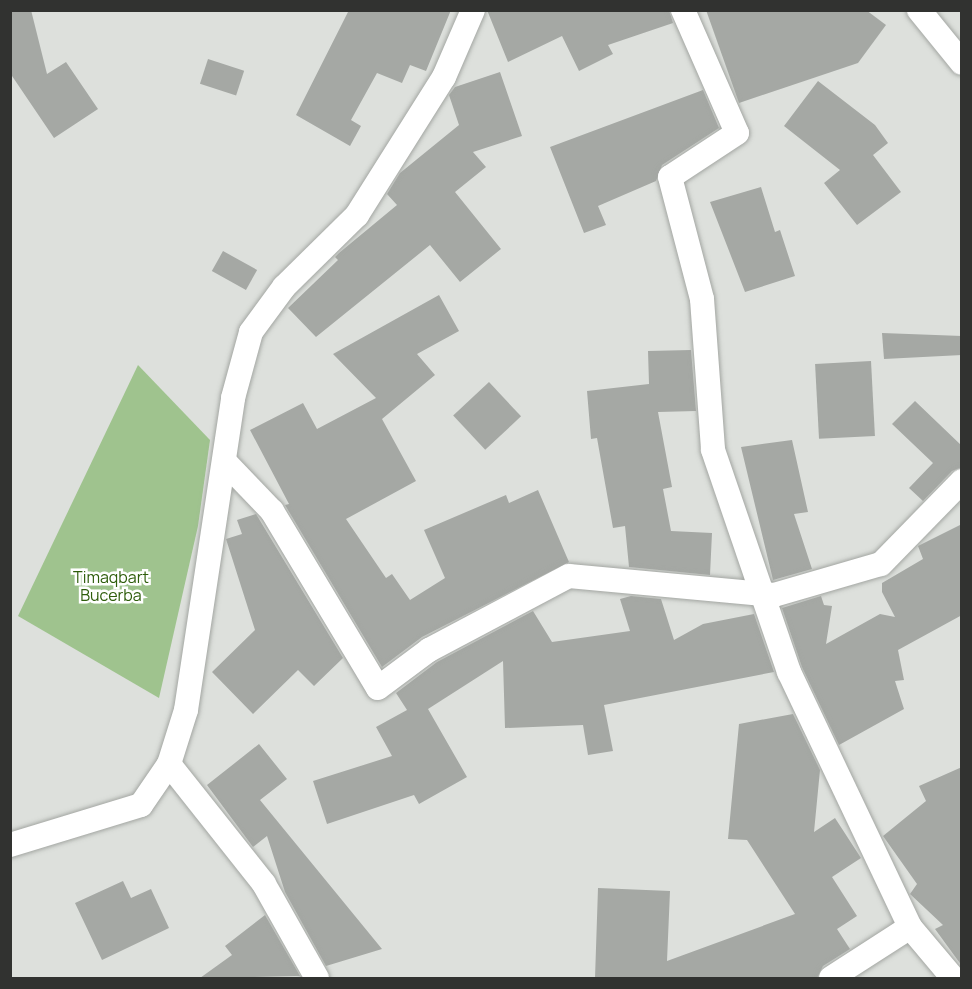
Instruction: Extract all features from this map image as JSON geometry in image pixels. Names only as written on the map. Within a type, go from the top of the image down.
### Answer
[{"type":"street","points":[[10,845],[141,805],[169,764],[186,710],[233,398],[251,332],[284,287],[357,215],[444,77],[473,10]]},
{"type":"street","points":[[683,10],[737,133],[670,177],[702,299],[712,450],[789,672],[910,927],[953,978]]},
{"type":"street","points":[[920,10],[962,63]]},
{"type":"street","points":[[225,462],[272,511],[378,688],[429,650],[569,576],[774,595],[881,564],[962,481]]},
{"type":"street","points":[[169,764],[264,884],[317,978]]},
{"type":"street","points":[[831,978],[910,927]]},
{"type":"green space","name":"Timaqbart Bucerba","points":[[138,365],[210,440],[198,526],[159,698],[18,616]]},
{"type":"building","points":[[10,10],[31,10],[47,74],[66,62],[98,109],[54,138],[10,73]]},
{"type":"building","points":[[349,10],[451,10],[426,71],[410,65],[402,83],[377,73],[351,120],[361,126],[350,146],[296,115]]},
{"type":"building","points":[[487,10],[669,10],[673,23],[608,45],[613,54],[579,71],[562,36],[508,62]]},
{"type":"building","points":[[706,10],[866,10],[886,25],[858,63],[739,103]]},
{"type":"building","points":[[208,59],[244,71],[236,95],[200,84]]},
{"type":"building","points":[[500,72],[522,136],[473,152],[486,167],[455,192],[501,249],[460,282],[430,245],[316,337],[288,308],[338,260],[335,257],[339,253],[397,205],[387,194],[400,173],[459,125],[449,95],[455,87]]},
{"type":"building","points":[[818,81],[875,125],[888,143],[873,155],[901,192],[857,225],[824,183],[840,170],[784,126]]},
{"type":"building","points":[[703,90],[719,128],[662,165],[656,181],[598,206],[606,225],[584,233],[550,147]]},
{"type":"building","points":[[761,187],[775,232],[780,230],[795,276],[745,292],[710,202]]},
{"type":"building","points":[[223,251],[257,270],[246,290],[212,271]]},
{"type":"building","points":[[439,295],[459,331],[417,354],[435,375],[382,419],[416,481],[346,519],[386,578],[392,574],[410,600],[445,578],[424,530],[506,495],[509,503],[538,490],[569,562],[422,637],[382,667],[285,505],[289,504],[250,430],[303,403],[317,429],[376,398],[333,354]]},
{"type":"building","points":[[882,333],[962,336],[962,355],[884,359]]},
{"type":"building","points":[[691,350],[696,411],[658,412],[672,487],[663,489],[671,531],[712,533],[710,575],[629,567],[625,526],[613,528],[597,438],[591,439],[587,391],[649,384],[648,351]]},
{"type":"building","points":[[871,361],[875,436],[819,439],[815,364]]},
{"type":"building","points":[[489,382],[521,416],[485,450],[453,415]]},
{"type":"building","points":[[915,401],[962,446],[962,467],[952,471],[923,501],[909,488],[933,463],[892,424]]},
{"type":"building","points":[[792,440],[808,512],[794,514],[812,569],[773,580],[741,447]]},
{"type":"building","points":[[256,514],[343,658],[314,686],[298,670],[253,714],[212,672],[255,630],[226,539],[242,534],[237,520]]},
{"type":"building","points":[[962,524],[962,615],[898,650],[904,680],[895,681],[904,709],[839,745],[802,667],[782,608],[821,596],[824,605],[832,606],[826,644],[880,614],[895,617],[882,592],[882,583],[923,559],[918,546]]},
{"type":"building","points":[[631,596],[661,599],[674,640],[703,624],[754,614],[774,672],[604,705],[613,751],[588,755],[583,725],[505,728],[503,661],[428,709],[467,777],[419,804],[414,795],[327,824],[313,781],[392,756],[376,727],[407,710],[396,693],[437,662],[533,611],[552,642],[630,631],[620,599]]},
{"type":"building","points":[[793,714],[820,770],[814,832],[835,818],[861,858],[832,877],[857,916],[837,929],[850,949],[823,966],[817,978],[595,978],[598,888],[670,891],[667,961],[795,914],[747,840],[728,839],[739,724]]},
{"type":"building","points":[[259,744],[287,779],[260,800],[382,949],[326,966],[285,892],[267,836],[253,847],[207,785]]},
{"type":"building","points":[[962,767],[962,966],[935,929],[943,925],[910,894],[917,884],[883,836],[926,801],[919,786]]},
{"type":"building","points":[[123,881],[131,898],[151,889],[169,928],[102,960],[75,903]]},
{"type":"building","points":[[265,915],[300,976],[200,978],[232,955],[225,946]]}]
